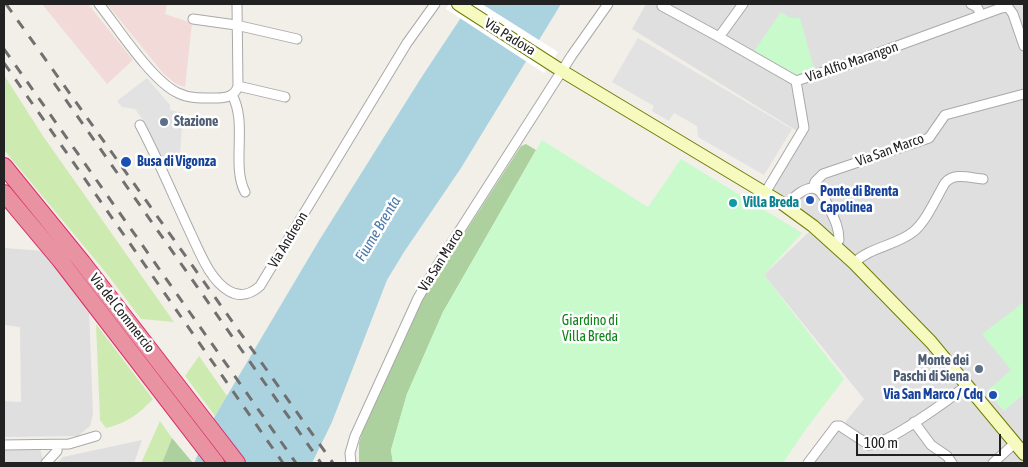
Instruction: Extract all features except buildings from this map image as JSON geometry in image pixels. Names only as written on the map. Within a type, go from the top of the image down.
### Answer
[{"type":"highway","name":"Via del Commercio","points":[[4,166],[82,262],[237,463]]},
{"type":"highway","name":"Via del Commercio","points":[[4,193],[60,260],[216,463]]},
{"type":"main road","name":"Via Padova","points":[[458,4],[562,71]]},
{"type":"main road","points":[[562,71],[717,166],[765,193],[813,226],[854,263],[931,342],[1024,454]]},
{"type":"street","points":[[99,4],[163,84],[179,94],[194,97],[226,98],[236,92],[238,86],[237,4]]},
{"type":"street","name":"Via Andreon","points":[[140,125],[171,193],[212,273],[222,286],[230,292],[240,295],[253,292],[260,286],[407,43],[435,4]]},
{"type":"street","name":"Via San Marco","points":[[351,463],[350,453],[355,436],[418,298],[562,71],[608,4]]},
{"type":"street","points":[[719,37],[743,4]]},
{"type":"street","points":[[971,4],[977,7],[981,15]]},
{"type":"street","points":[[662,6],[796,81]]},
{"type":"street","name":"Via Alfio Marangon","points":[[765,193],[804,128],[796,81],[1002,8],[1008,8],[1020,24],[1024,46]]},
{"type":"street","points":[[193,19],[236,25],[297,39]]},
{"type":"street","points":[[238,86],[285,97]]},
{"type":"street","name":"Via San Marco","points":[[786,207],[792,198],[813,188],[815,182],[822,174],[929,138],[945,115],[1024,94]]},
{"type":"street","points":[[232,95],[237,104],[239,116],[241,178],[245,192]]},
{"type":"street","points":[[854,263],[871,251],[906,236],[917,228],[950,178],[955,176],[982,179]]},
{"type":"street","points":[[813,188],[819,190],[836,224],[840,240],[835,245]]},
{"type":"street","points":[[808,463],[836,426],[840,426],[869,445],[873,445],[947,401],[967,385]]},
{"type":"street","points":[[914,422],[931,445],[948,456],[952,463]]},
{"type":"street","points":[[4,445],[76,443],[96,436]]},
{"type":"street","points":[[993,463],[1015,443]]},
{"type":"street","points":[[46,463],[57,451],[56,444]]},
{"type":"shaded area","points":[[42,4],[88,4],[133,60],[107,84]]},
{"type":"shaded area","points":[[107,4],[167,4],[165,14],[192,23],[185,87],[176,84],[163,73]]},
{"type":"shaded area","points":[[646,4],[1024,4],[1024,463],[812,463],[864,399],[764,275],[813,228],[767,197],[805,136],[632,29]]},
{"type":"shaded area","points":[[638,38],[792,129],[764,175],[698,137],[697,126],[674,113],[669,121],[652,111],[654,106],[612,82]]},
{"type":"shaded area","name":"Stazione","points":[[147,78],[170,105],[170,110],[183,113],[179,167],[163,168],[143,120],[135,109],[122,107],[117,101]]},
{"type":"shaded area","points":[[4,248],[44,251],[89,308],[93,414],[90,426],[78,436],[4,437],[4,401],[21,402],[20,327],[4,325]]},
{"type":"shaded area","points":[[142,440],[134,463],[57,463],[63,457]]},
{"type":"shaded area","points":[[40,448],[43,460],[40,463],[4,463],[4,450]]},
{"type":"green space","points":[[781,12],[791,18],[800,18],[814,68],[796,75],[754,51]]},
{"type":"green space","points":[[4,75],[43,136],[174,322],[141,319],[107,274],[4,150]]},
{"type":"green space","name":"Giardino di Villa Breda","points":[[542,140],[648,207],[681,159],[802,233],[764,275],[844,379],[783,463],[393,463],[391,450],[407,394],[443,312]]},
{"type":"green space","points":[[526,144],[536,150],[443,312],[407,394],[391,450],[393,463],[359,463],[359,443],[365,422],[424,296],[521,146]]},
{"type":"green space","points":[[1024,302],[1024,394],[1004,411],[987,391],[1011,370],[982,334]]},
{"type":"green space","points":[[96,324],[153,399],[132,417],[106,428],[100,420]]},
{"type":"green space","points":[[199,356],[227,396],[215,416],[185,376]]},
{"type":"green space","points":[[160,421],[172,438],[162,463],[141,463]]},
{"type":"green space","points":[[172,438],[193,463],[162,463]]},
{"type":"water","name":"Fiume Brenta","points":[[470,4],[561,4],[461,168],[387,280],[332,422],[312,463],[194,463],[215,416],[320,239]]},
{"type":"pier","points":[[449,4],[482,4],[558,52],[544,73],[446,9]]},
{"type":"railway","points":[[6,4],[333,463]]},
{"type":"railway","points":[[4,49],[296,463]]},
{"type":"railway","points":[[4,63],[283,463]]},
{"type":"railway","points":[[54,83],[321,463]]},
{"type":"place","name":"Stazione","points":[[164,122]]},
{"type":"place","name":"Busa di Vigonza","points":[[126,162]]},
{"type":"place","name":"Ponte di Brenta Capolinea","points":[[810,200]]},
{"type":"place","name":"Villa Breda","points":[[733,203]]},
{"type":"place","name":"Monte dei Paschi di Siena","points":[[979,369]]},
{"type":"place","name":"Via San Marco / Cdq","points":[[993,395]]}]
